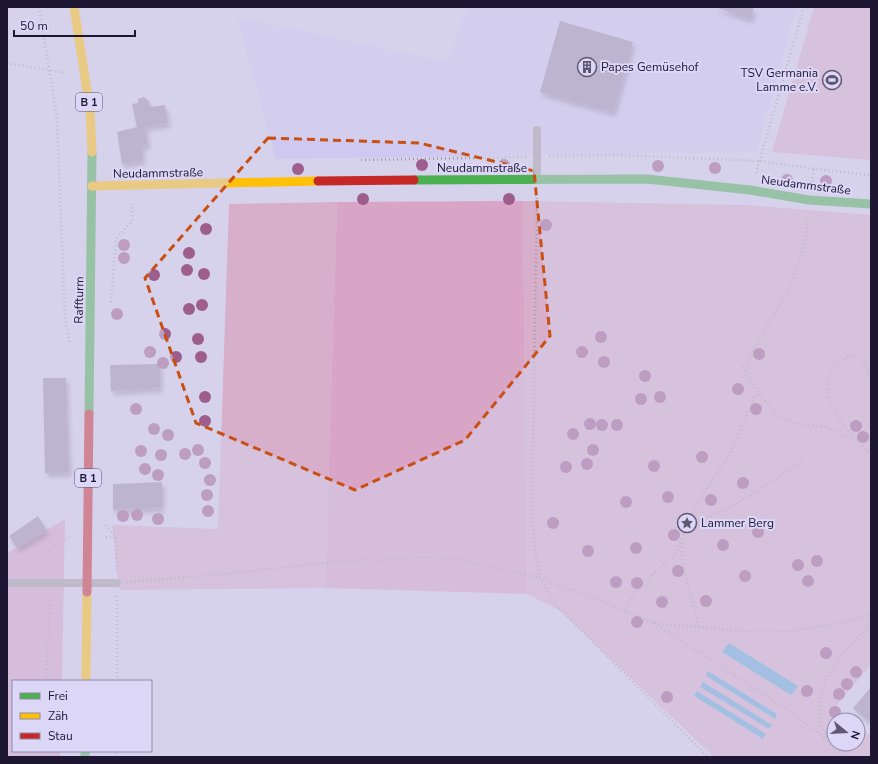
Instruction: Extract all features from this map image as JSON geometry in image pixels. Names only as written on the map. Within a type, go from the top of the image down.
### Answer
[{"type":"main road","name":"Raffturm","points":[[74,7],[86,75],[90,110],[92,186],[87,583]]},
{"type":"main road","name":"Neudammstraße","points":[[92,186],[309,181],[647,179],[750,190],[809,200],[871,204]]},
{"type":"main road","name":"B 1","points":[[86,680],[87,583]]},
{"type":"lane","points":[[537,130],[537,180]]},
{"type":"lane","points":[[7,583],[117,583]]},
{"type":"path","points":[[39,7],[56,118],[65,319],[71,350]]},
{"type":"path","points":[[750,190],[760,161],[804,7]]},
{"type":"path","points":[[7,63],[50,71],[86,75]]},
{"type":"path","points":[[746,371],[757,343],[786,294],[800,265],[807,227],[809,200],[814,169]]},
{"type":"path","points":[[537,180],[532,512],[540,578],[557,606],[708,757]]},
{"type":"path","points":[[111,305],[116,239],[132,221]]},
{"type":"path","points":[[871,379],[866,365],[861,359],[852,356],[840,360],[828,378],[830,403],[841,421],[856,440],[871,454]]},
{"type":"path","points":[[743,366],[759,394],[769,407],[785,420],[794,423],[826,427],[856,440]]},
{"type":"path","points":[[625,610],[635,592],[675,555],[699,500],[731,452],[754,398],[759,394]]},
{"type":"path","points":[[688,523],[700,521],[741,499],[804,460]]},
{"type":"path","points":[[106,519],[106,525],[116,537],[117,680]]},
{"type":"path","points":[[20,573],[68,538],[68,531]]},
{"type":"path","points":[[682,541],[681,552],[686,582],[700,628]]},
{"type":"path","points":[[117,583],[398,557],[428,557],[460,560],[540,578],[596,598],[653,623],[791,712],[826,739]]},
{"type":"path","points":[[46,680],[51,583]]},
{"type":"path","points":[[653,623],[754,632],[794,631],[842,623],[871,615]]},
{"type":"path","points":[[826,739],[820,716],[821,698],[826,681],[835,663],[871,623]]},
{"type":"highlighted area","points":[[268,138],[419,143],[534,171],[550,336],[465,440],[355,490],[196,423],[145,278]]},
{"type":"shaded area","points":[[467,7],[796,7],[757,152],[276,159],[237,17],[448,62]]},
{"type":"shaded area","name":"TSV Germania Lamme e.V.","points":[[814,7],[871,7],[871,160],[772,152]]},
{"type":"shaded area","points":[[523,201],[747,205],[871,215],[871,665],[831,712],[826,712],[826,752],[866,752],[866,733],[871,736],[871,757],[714,757],[559,610],[527,594]]},
{"type":"shaded area","points":[[523,201],[527,594],[325,588],[337,202]]},
{"type":"shaded area","points":[[337,202],[325,588],[119,590],[112,525],[218,529],[229,204]]},
{"type":"shaded area","points":[[65,519],[62,680],[12,680],[12,752],[60,752],[60,757],[7,757],[7,553]]},
{"type":"water","points":[[729,643],[798,686],[791,695],[722,652]]},
{"type":"water","points":[[708,671],[777,714],[775,719],[706,676]]},
{"type":"water","points":[[703,682],[772,725],[769,729],[700,687]]},
{"type":"water","points":[[697,691],[766,734],[763,739],[694,696]]},
{"type":"building","points":[[715,7],[754,7],[750,19]]},
{"type":"building","name":"Papes Gemüsehof","points":[[560,21],[633,42],[613,112],[540,92]]},
{"type":"building","points":[[144,97],[148,100],[151,107],[165,105],[168,123],[145,127],[148,145],[142,146],[143,160],[122,164],[117,132],[137,127],[132,104],[138,103],[138,99]]},
{"type":"building","points":[[160,364],[160,388],[111,391],[110,365]]},
{"type":"building","points":[[43,378],[66,378],[69,472],[45,473]]},
{"type":"building","points":[[162,482],[162,508],[113,510],[113,484]]},
{"type":"building","points":[[38,516],[47,531],[17,548],[9,536]]},
{"type":"building","points":[[871,687],[871,721],[866,719],[866,712],[858,712],[853,708]]},
{"type":"traffic: fast","points":[[89,414],[92,152]]},
{"type":"traffic: fast","points":[[414,180],[647,179],[750,190],[809,200],[871,204]]},
{"type":"traffic: fast","points":[[85,752],[85,757]]},
{"type":"traffic: slow","points":[[74,7],[90,110],[92,152]]},
{"type":"traffic: slow","points":[[92,186],[318,181]]},
{"type":"traffic: slow","points":[[86,680],[87,592]]},
{"type":"traffic: jam","points":[[318,181],[414,180]]},
{"type":"traffic: jam","points":[[87,592],[89,414]]},
{"type":"place","name":"Papes Gemüsehof","points":[[587,67]]},
{"type":"place","name":"TSV Germania Lamme e.V.","points":[[832,80]]},
{"type":"place","name":"Lammer Berg","points":[[687,523]]}]
